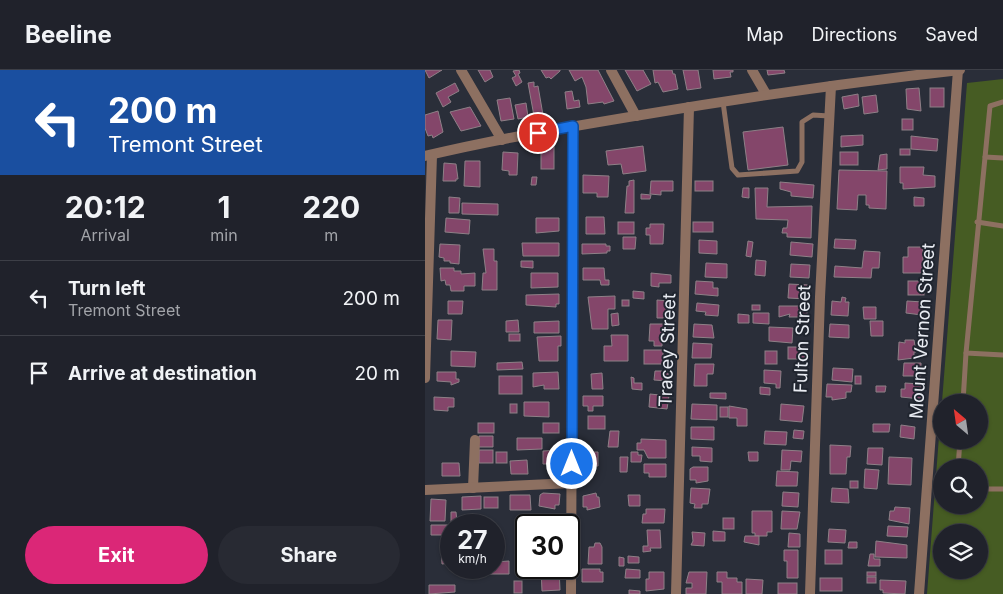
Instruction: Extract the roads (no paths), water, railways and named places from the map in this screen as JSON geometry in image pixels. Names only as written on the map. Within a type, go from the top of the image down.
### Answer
[{"type":"street","points":[[461,70],[503,140]]},
{"type":"street","points":[[611,70],[636,116]]},
{"type":"street","points":[[753,70],[766,94]]},
{"type":"street","points":[[425,378],[429,156],[573,126],[766,94],[928,72],[959,70]]},
{"type":"street","name":"Mount Vernon Street","points":[[919,594],[959,70]]},
{"type":"street","name":"Fulton Street","points":[[810,594],[820,297],[831,86]]},
{"type":"street","name":"Tracey Street","points":[[676,594],[689,107]]},
{"type":"street","points":[[571,594],[573,126]]},
{"type":"street","points":[[473,488],[475,440]]},
{"type":"street","points":[[425,490],[572,483]]},
{"type":"lane","points":[[723,102],[731,168],[738,175],[797,171],[802,162],[802,122],[813,115],[830,116]]},
{"type":"lane","points":[[963,394],[977,222],[990,106],[1003,102]]},
{"type":"lane","points":[[985,157],[1003,158]]},
{"type":"lane","points":[[977,222],[1003,226]]},
{"type":"lane","points":[[966,353],[1003,355]]},
{"type":"lane","points":[[988,489],[1003,489]]}]
